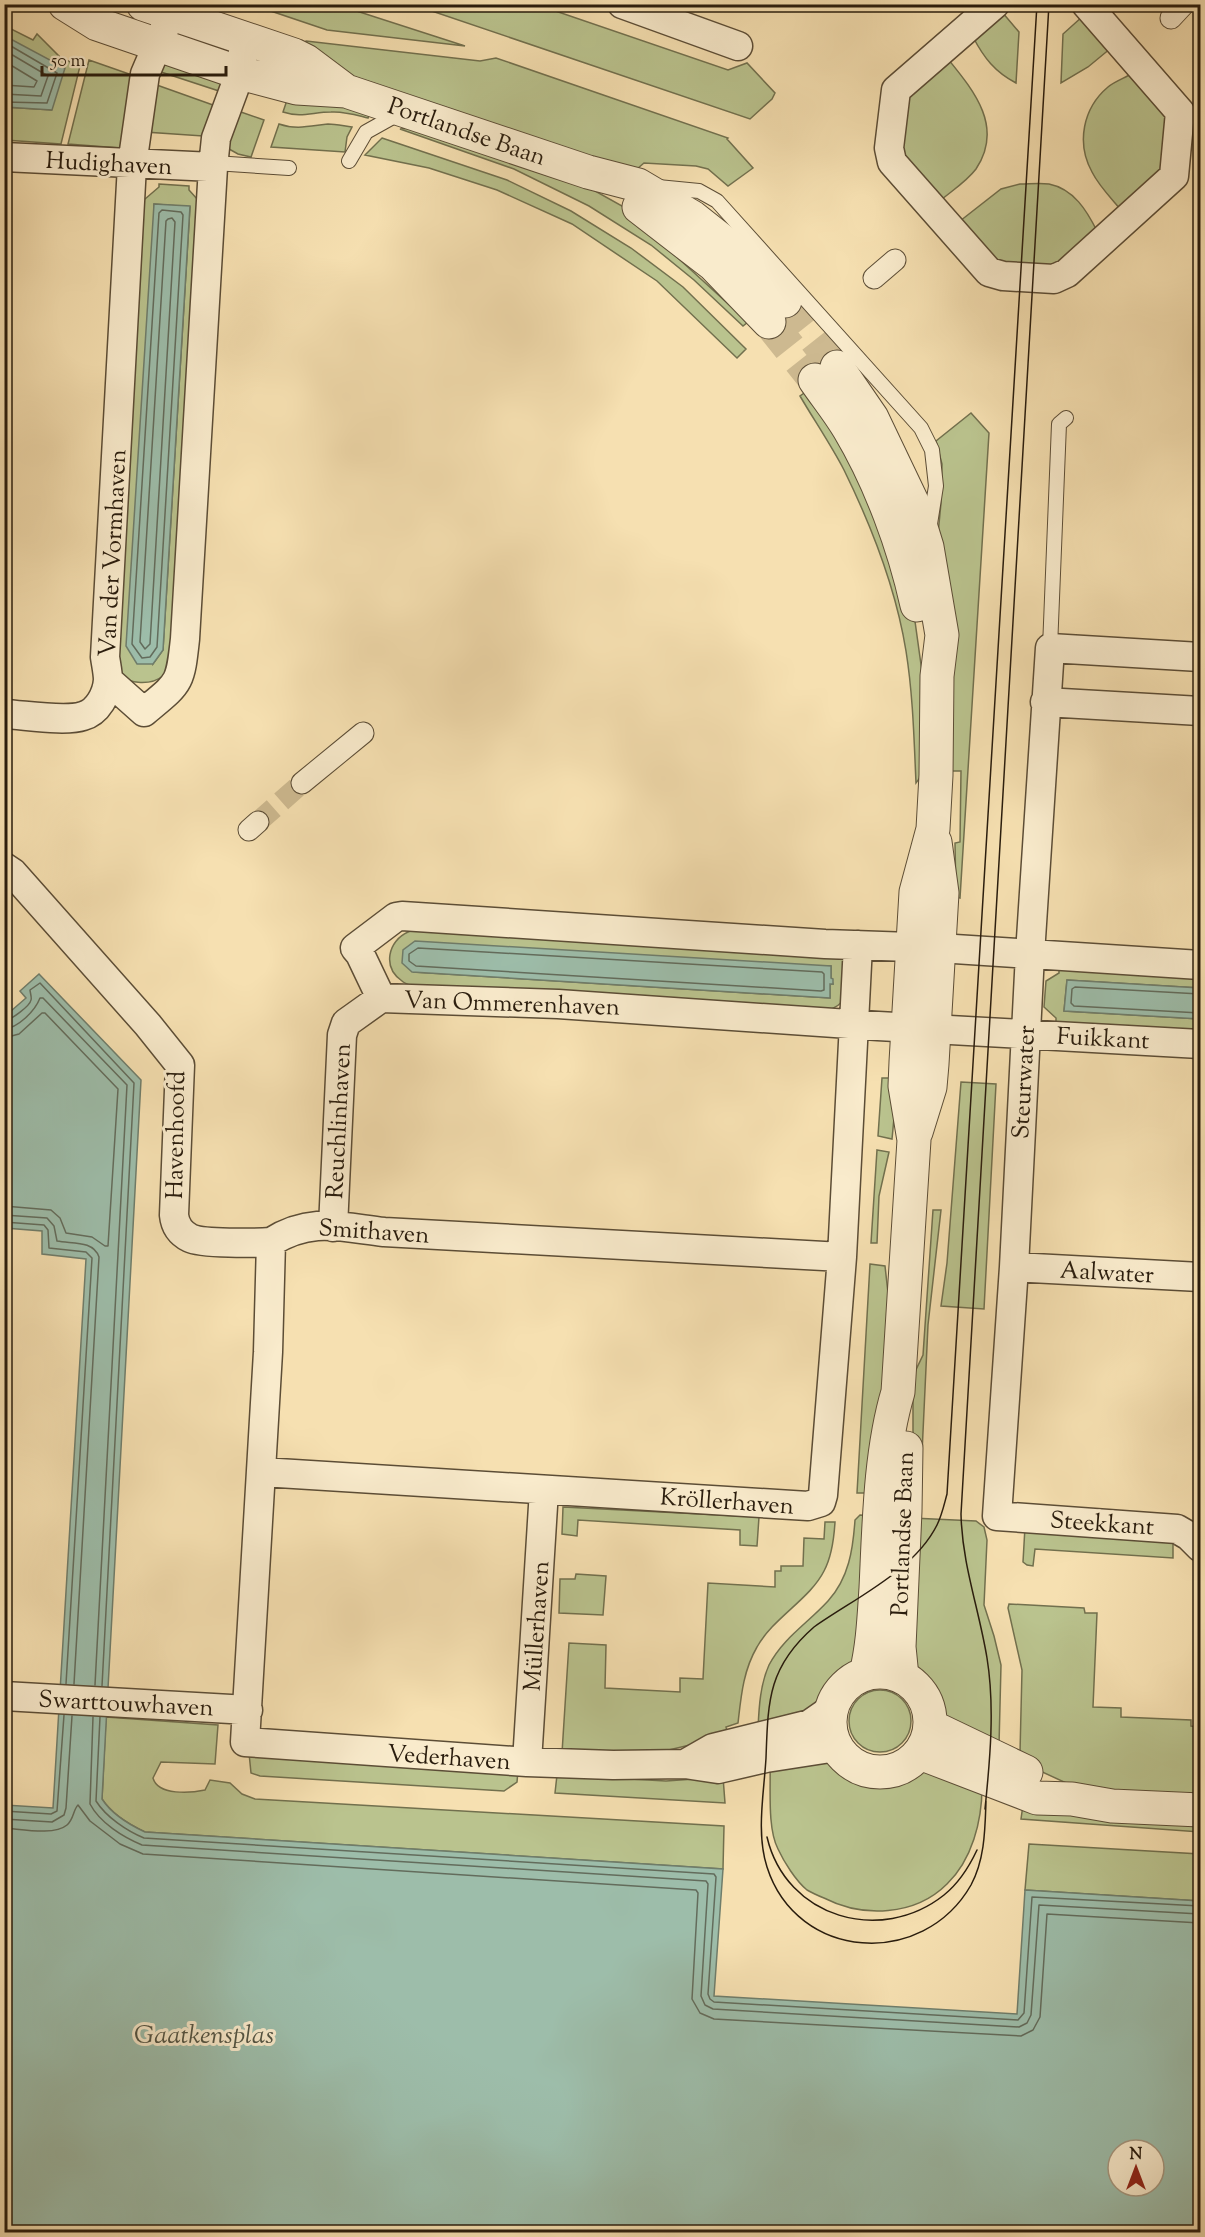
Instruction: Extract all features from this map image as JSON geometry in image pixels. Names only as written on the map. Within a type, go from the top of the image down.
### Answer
[{"type":"street","name":"Portlandse Baan","points":[[65,4],[97,24],[240,73],[297,88],[346,91],[588,172],[638,185],[699,223],[730,248],[777,311],[588,172]]},
{"type":"street","points":[[622,4],[738,46]]},
{"type":"street","points":[[995,4],[896,90],[889,148],[892,162],[989,272],[1003,276],[1054,279],[1067,273],[1174,176],[1177,161],[1180,112],[1086,4]]},
{"type":"street","name":"Portlandse Baan","points":[[157,9],[306,61],[346,91]]},
{"type":"street","name":"Van der Vormhaven","points":[[157,9],[157,45],[145,74],[132,165],[105,657],[108,680],[144,712],[173,688],[181,675],[213,165],[216,138],[240,73],[245,38]]},
{"type":"street","name":"Hudighaven","points":[[4,157],[132,165],[213,165]]},
{"type":"street","points":[[874,278],[895,260]]},
{"type":"street","name":"Portlandse Baan","points":[[866,1674],[873,1647],[880,1510],[889,1421],[898,1392],[914,1140],[930,1086],[921,1028],[926,948],[942,893],[933,829],[937,676],[942,635],[927,547],[915,508],[872,418],[826,373],[850,430],[884,498],[909,568],[925,638],[937,676]]},
{"type":"street","points":[[1050,648],[1200,657]]},
{"type":"street","name":"Steurwater","points":[[997,1516],[1050,648]]},
{"type":"street","points":[[4,714],[82,717],[99,705],[104,697],[108,680]]},
{"type":"street","points":[[1045,702],[1200,711]]},
{"type":"street","points":[[303,783],[363,733]]},
{"type":"street","name":"Havenhoofd","points":[[4,867],[14,873],[180,1065],[174,1215],[179,1230],[194,1239],[271,1242]]},
{"type":"street","name":"Van Ommerenhaven","points":[[921,1028],[558,1004],[381,998],[355,948],[396,917],[402,916],[926,948]]},
{"type":"street","points":[[854,1024],[858,945]]},
{"type":"street","points":[[926,948],[1200,965]]},
{"type":"street","name":"Reuchlinhaven","points":[[333,1227],[342,1035],[346,1023],[381,998]]},
{"type":"street","name":"Kröllerhaven","points":[[262,1472],[808,1506],[821,1502],[842,1257],[854,1024]]},
{"type":"street","name":"Fuikkant","points":[[921,1028],[1200,1044]]},
{"type":"street","name":"Smithaven","points":[[271,1242],[300,1227],[333,1227],[384,1232],[842,1257]]},
{"type":"street","points":[[248,1710],[262,1472],[271,1242]]},
{"type":"street","name":"Aalwater","points":[[1014,1267],[1200,1276]]},
{"type":"street","name":"Portlandse Baan","points":[[898,1392],[906,1420],[905,1511],[898,1647],[902,1677]]},
{"type":"street","name":"Müllerhaven","points":[[527,1762],[544,1490]]},
{"type":"street","name":"Steekkant","points":[[997,1516],[1177,1529],[1189,1536],[1200,1547]]},
{"type":"street","points":[[890,1673],[902,1677],[914,1685],[924,1697],[929,1711],[925,1739],[908,1764],[893,1770],[877,1772],[861,1768],[848,1760],[837,1747],[832,1735],[832,1708],[845,1687],[866,1674],[890,1673]]},
{"type":"street","name":"Swarttouwhaven","points":[[4,1696],[248,1710]]},
{"type":"street","name":"Vederhaven","points":[[685,1764],[713,1748],[810,1724],[832,1708]]},
{"type":"street","name":"Vederhaven","points":[[248,1710],[245,1742],[527,1762],[613,1765],[685,1764],[718,1769],[766,1758],[837,1747]]},
{"type":"street","points":[[925,1739],[1046,1782],[1072,1799],[1112,1806],[1200,1810]]},
{"type":"lane","points":[[349,161],[366,132],[405,110]]},
{"type":"lane","points":[[213,165],[289,168]]},
{"type":"lane","points":[[638,185],[699,190],[717,201],[921,428],[932,450],[936,486],[927,547]]},
{"type":"lane","points":[[1050,648],[1059,424],[1066,418]]},
{"type":"green space","points":[[253,5],[338,5],[465,46],[327,30]]},
{"type":"green space","points":[[414,5],[538,5],[728,70],[747,63],[775,93],[772,99],[750,119]]},
{"type":"green space","points":[[1002,12],[1019,32],[1016,83],[991,64],[973,37]]},
{"type":"green space","points":[[1083,16],[1111,48],[1088,67],[1061,83],[1063,34]]},
{"type":"green space","points":[[5,19],[10,21],[7,27],[33,40],[37,34],[61,58],[80,66],[61,144],[5,140],[4,107],[51,110],[9,38],[5,36]]},
{"type":"green space","points":[[306,41],[480,61],[496,58],[728,138],[753,168],[728,186],[708,169],[696,166],[644,163],[630,175],[341,76],[303,50]]},
{"type":"green space","points":[[948,59],[976,97],[986,124],[987,139],[984,154],[976,169],[941,200],[901,155],[905,98]]},
{"type":"green space","points":[[89,60],[132,75],[120,148],[68,144]]},
{"type":"green space","points":[[162,64],[228,76],[222,92],[158,71]]},
{"type":"green space","points":[[1133,73],[1169,115],[1164,171],[1121,210],[1092,172],[1087,161],[1083,138],[1088,115],[1099,95],[1111,85]]},
{"type":"green space","points":[[154,84],[213,105],[203,136],[145,132]]},
{"type":"green space","points":[[289,94],[371,111],[368,118],[341,112],[289,114],[283,112]]},
{"type":"green space","points":[[238,111],[264,120],[251,157],[229,149],[227,131]]},
{"type":"green space","points":[[279,124],[297,127],[328,124],[352,127],[347,137],[345,152],[271,147]]},
{"type":"green space","points":[[411,128],[579,182],[640,216],[667,248],[748,322],[743,326],[694,280],[651,245],[589,206],[514,169],[400,129]]},
{"type":"green space","points":[[382,138],[507,180],[571,211],[631,248],[683,287],[746,349],[737,358],[657,281],[572,224],[497,190],[429,168],[365,155]]},
{"type":"green space","points":[[159,184],[189,186],[189,190],[198,200],[176,656],[163,676],[141,683],[123,678],[112,661],[140,198],[145,199],[159,187]],"holes":[[[154,204],[190,207],[163,650],[153,664]]]},
{"type":"green space","points":[[1020,184],[1049,184],[1066,191],[1079,202],[1097,231],[1055,268],[999,265],[960,221],[1001,189]]},
{"type":"green space","points":[[813,387],[834,417],[913,607],[923,679],[922,775],[916,783],[913,717],[902,628],[882,559],[854,492],[839,461],[800,396]]},
{"type":"green space","points":[[971,413],[989,433],[960,898],[956,897],[955,843],[960,842],[961,771],[948,771],[936,555],[942,464],[936,441]]},
{"type":"green space","points":[[427,928],[837,953],[846,963],[846,993],[840,1004],[826,1011],[415,987],[403,982],[396,975],[392,969],[390,955],[396,941],[401,936],[412,930]],"holes":[[[831,966],[833,984],[830,984],[830,998],[413,972]]]},
{"type":"green space","points":[[1059,965],[1200,974],[1200,988],[1067,980],[1064,1011],[1200,1019],[1200,1034],[1056,1025],[1056,1018],[1044,1007],[1046,981],[1059,973]]},
{"type":"green space","points":[[882,1078],[891,1078],[894,1118],[892,1139],[878,1136]]},
{"type":"green space","points":[[961,1082],[996,1084],[984,1309],[941,1306],[947,1263]]},
{"type":"green space","points":[[877,1150],[889,1152],[879,1196],[877,1243],[871,1243]]},
{"type":"green space","points":[[933,1210],[941,1210],[928,1325],[920,1496],[913,1496],[913,1376],[923,1355]]},
{"type":"green space","points":[[870,1264],[885,1266],[891,1320],[875,1493],[857,1493]]},
{"type":"green space","points":[[563,1507],[759,1517],[757,1546],[740,1545],[740,1530],[578,1520],[577,1536],[562,1534]]},
{"type":"green space","points":[[860,1515],[873,1516],[854,1665],[833,1684],[816,1708],[758,1728],[762,1688],[769,1665],[781,1647],[828,1601],[841,1583],[849,1563],[855,1520]]},
{"type":"green space","points":[[912,1518],[976,1521],[984,1527],[987,1540],[984,1605],[1001,1665],[999,1745],[940,1716],[925,1682],[910,1665]]},
{"type":"green space","points":[[825,1522],[835,1522],[827,1565],[810,1591],[772,1627],[757,1647],[746,1675],[738,1723],[726,1727],[728,1736],[656,1753],[562,1753],[569,1643],[606,1645],[605,1688],[680,1692],[680,1678],[703,1679],[708,1583],[775,1587],[775,1571],[781,1571],[781,1566],[803,1566],[804,1538],[824,1539]]},
{"type":"green space","points":[[1025,1527],[1173,1536],[1173,1558],[1035,1549],[1033,1566],[1027,1565],[1023,1562]]},
{"type":"green space","points":[[576,1574],[606,1576],[603,1615],[559,1613],[560,1579],[575,1579]]},
{"type":"green space","points":[[1009,1604],[1084,1608],[1085,1613],[1097,1613],[1093,1707],[1121,1708],[1121,1717],[1191,1720],[1191,1726],[1200,1727],[1200,1799],[1075,1787],[1027,1765],[1020,1753],[1022,1670]]},
{"type":"green space","points":[[880,1690],[902,1699],[911,1721],[902,1743],[880,1752],[858,1743],[849,1721],[858,1699]]},
{"type":"green space","points":[[106,1717],[218,1725],[215,1764],[161,1762],[153,1778],[156,1784],[161,1788],[176,1792],[205,1790],[210,1780],[230,1783],[242,1794],[255,1799],[724,1826],[723,1869],[145,1832],[121,1818],[102,1799]]},
{"type":"green space","points":[[249,1753],[518,1771],[517,1782],[504,1791],[260,1776],[251,1773]]},
{"type":"green space","points":[[827,1759],[866,1778],[893,1779],[923,1771],[982,1787],[978,1826],[974,1839],[963,1864],[947,1884],[934,1895],[904,1908],[872,1911],[839,1904],[803,1886],[787,1865],[772,1830],[770,1763]]},
{"type":"green space","points":[[557,1775],[666,1781],[723,1777],[725,1803],[555,1793]]},
{"type":"green space","points":[[1023,1805],[1200,1824],[1200,1832],[1021,1819]]},
{"type":"green space","points":[[1029,1844],[1200,1854],[1200,1901],[1025,1890]]},
{"type":"water","points":[[5,36],[65,68],[52,110],[5,107]]},
{"type":"water","points":[[154,204],[190,206],[163,650],[153,664],[137,664],[126,646]]},
{"type":"water","points":[[415,941],[831,966],[833,984],[830,984],[830,998],[412,972],[402,963],[403,950]]},
{"type":"water","name":"Gaatkensplas","points":[[39,974],[141,1080],[102,1799],[110,1809],[145,1832],[723,1869],[714,1996],[1017,2014],[1025,1890],[1200,1901],[1200,2232],[5,2232],[5,1805],[53,1808],[86,1259],[42,1254],[42,1231],[5,1228],[4,1017],[26,998],[20,991]]},
{"type":"water","points":[[1067,980],[1200,988],[1200,1019],[1064,1011]]},
{"type":"tunnel","points":[[785,301],[837,367]]},
{"type":"tunnel","points":[[769,322],[815,380]]},
{"type":"tunnel","points":[[258,822],[302,783]]},
{"type":"tram line","points":[[986,1801],[982,1854],[971,1885],[950,1912],[923,1931],[893,1941],[862,1943],[832,1936],[805,1921],[782,1898],[767,1867],[761,1827],[768,1719],[770,1702],[779,1671],[787,1656],[814,1627],[899,1570],[914,1556],[937,1525],[947,1494],[1037,4]]},
{"type":"tram line","points":[[985,1809],[989,1772],[991,1695],[984,1640],[964,1551],[961,1514],[1049,4]]},
{"type":"tram line","points":[[767,1837],[777,1865],[794,1887],[815,1904],[839,1915],[865,1920],[892,1918],[919,1910],[944,1895],[963,1874],[977,1850]]}]
